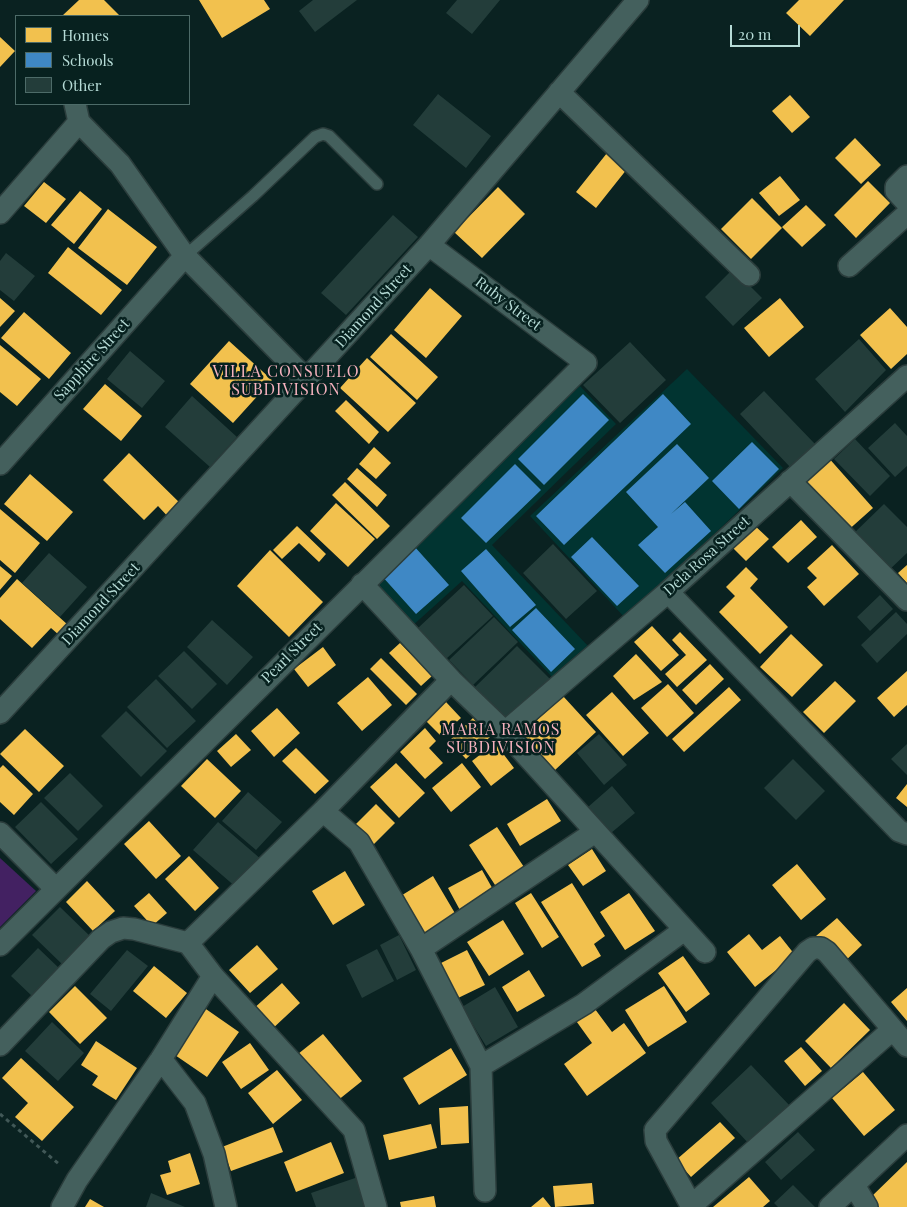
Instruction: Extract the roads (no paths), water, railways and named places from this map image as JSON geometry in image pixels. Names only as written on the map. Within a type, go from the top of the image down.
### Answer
[{"type":"street","name":"Diamond Street","points":[[0,713],[429,245],[638,0]]},
{"type":"street","points":[[560,92],[749,275]]},
{"type":"street","points":[[0,213],[77,113],[120,164],[184,256],[306,380]]},
{"type":"street","points":[[907,176],[896,187],[896,192],[907,203]]},
{"type":"street","points":[[849,266],[907,214]]},
{"type":"street","name":"Ruby Street","points":[[429,245],[586,363]]},
{"type":"street","name":"Sapphire Street","points":[[0,464],[184,256]]},
{"type":"street","name":"Pearl Street","points":[[0,945],[586,363]]},
{"type":"street","name":"Dela Rosa Street","points":[[504,732],[668,592],[907,376]]},
{"type":"street","points":[[790,481],[907,600]]},
{"type":"street","points":[[362,584],[451,680],[504,732],[705,952]]},
{"type":"street","points":[[668,592],[899,831],[907,834]]},
{"type":"street","points":[[188,943],[323,811],[451,680]]},
{"type":"street","points":[[323,811],[359,842],[421,949],[481,1066],[486,1191]]},
{"type":"street","points":[[421,949],[595,832]]},
{"type":"street","points":[[0,833],[56,890]]},
{"type":"street","points":[[0,1045],[101,939],[111,932],[123,928],[134,929],[188,943],[213,976],[354,1130],[376,1207]]},
{"type":"street","points":[[481,1066],[584,1004],[684,930]]},
{"type":"street","points":[[892,1030],[692,1206],[656,1141],[655,1130],[807,952],[813,948],[821,948],[827,952],[907,1046]]},
{"type":"street","points":[[62,1207],[77,1180],[161,1059],[213,976]]},
{"type":"street","points":[[161,1059],[196,1103],[214,1154],[226,1207]]},
{"type":"street","points":[[830,1207],[907,1135]]},
{"type":"street","points":[[854,1185],[867,1207]]},
{"type":"lane","points":[[184,256],[315,137],[323,134],[329,136],[377,184]]},
{"type":"district","name":"VILLA CONSUELO SUBDIVISION","points":[[286,381]]},
{"type":"district","name":"MARIA RAMOS SUBDIVISION","points":[[501,739]]}]
